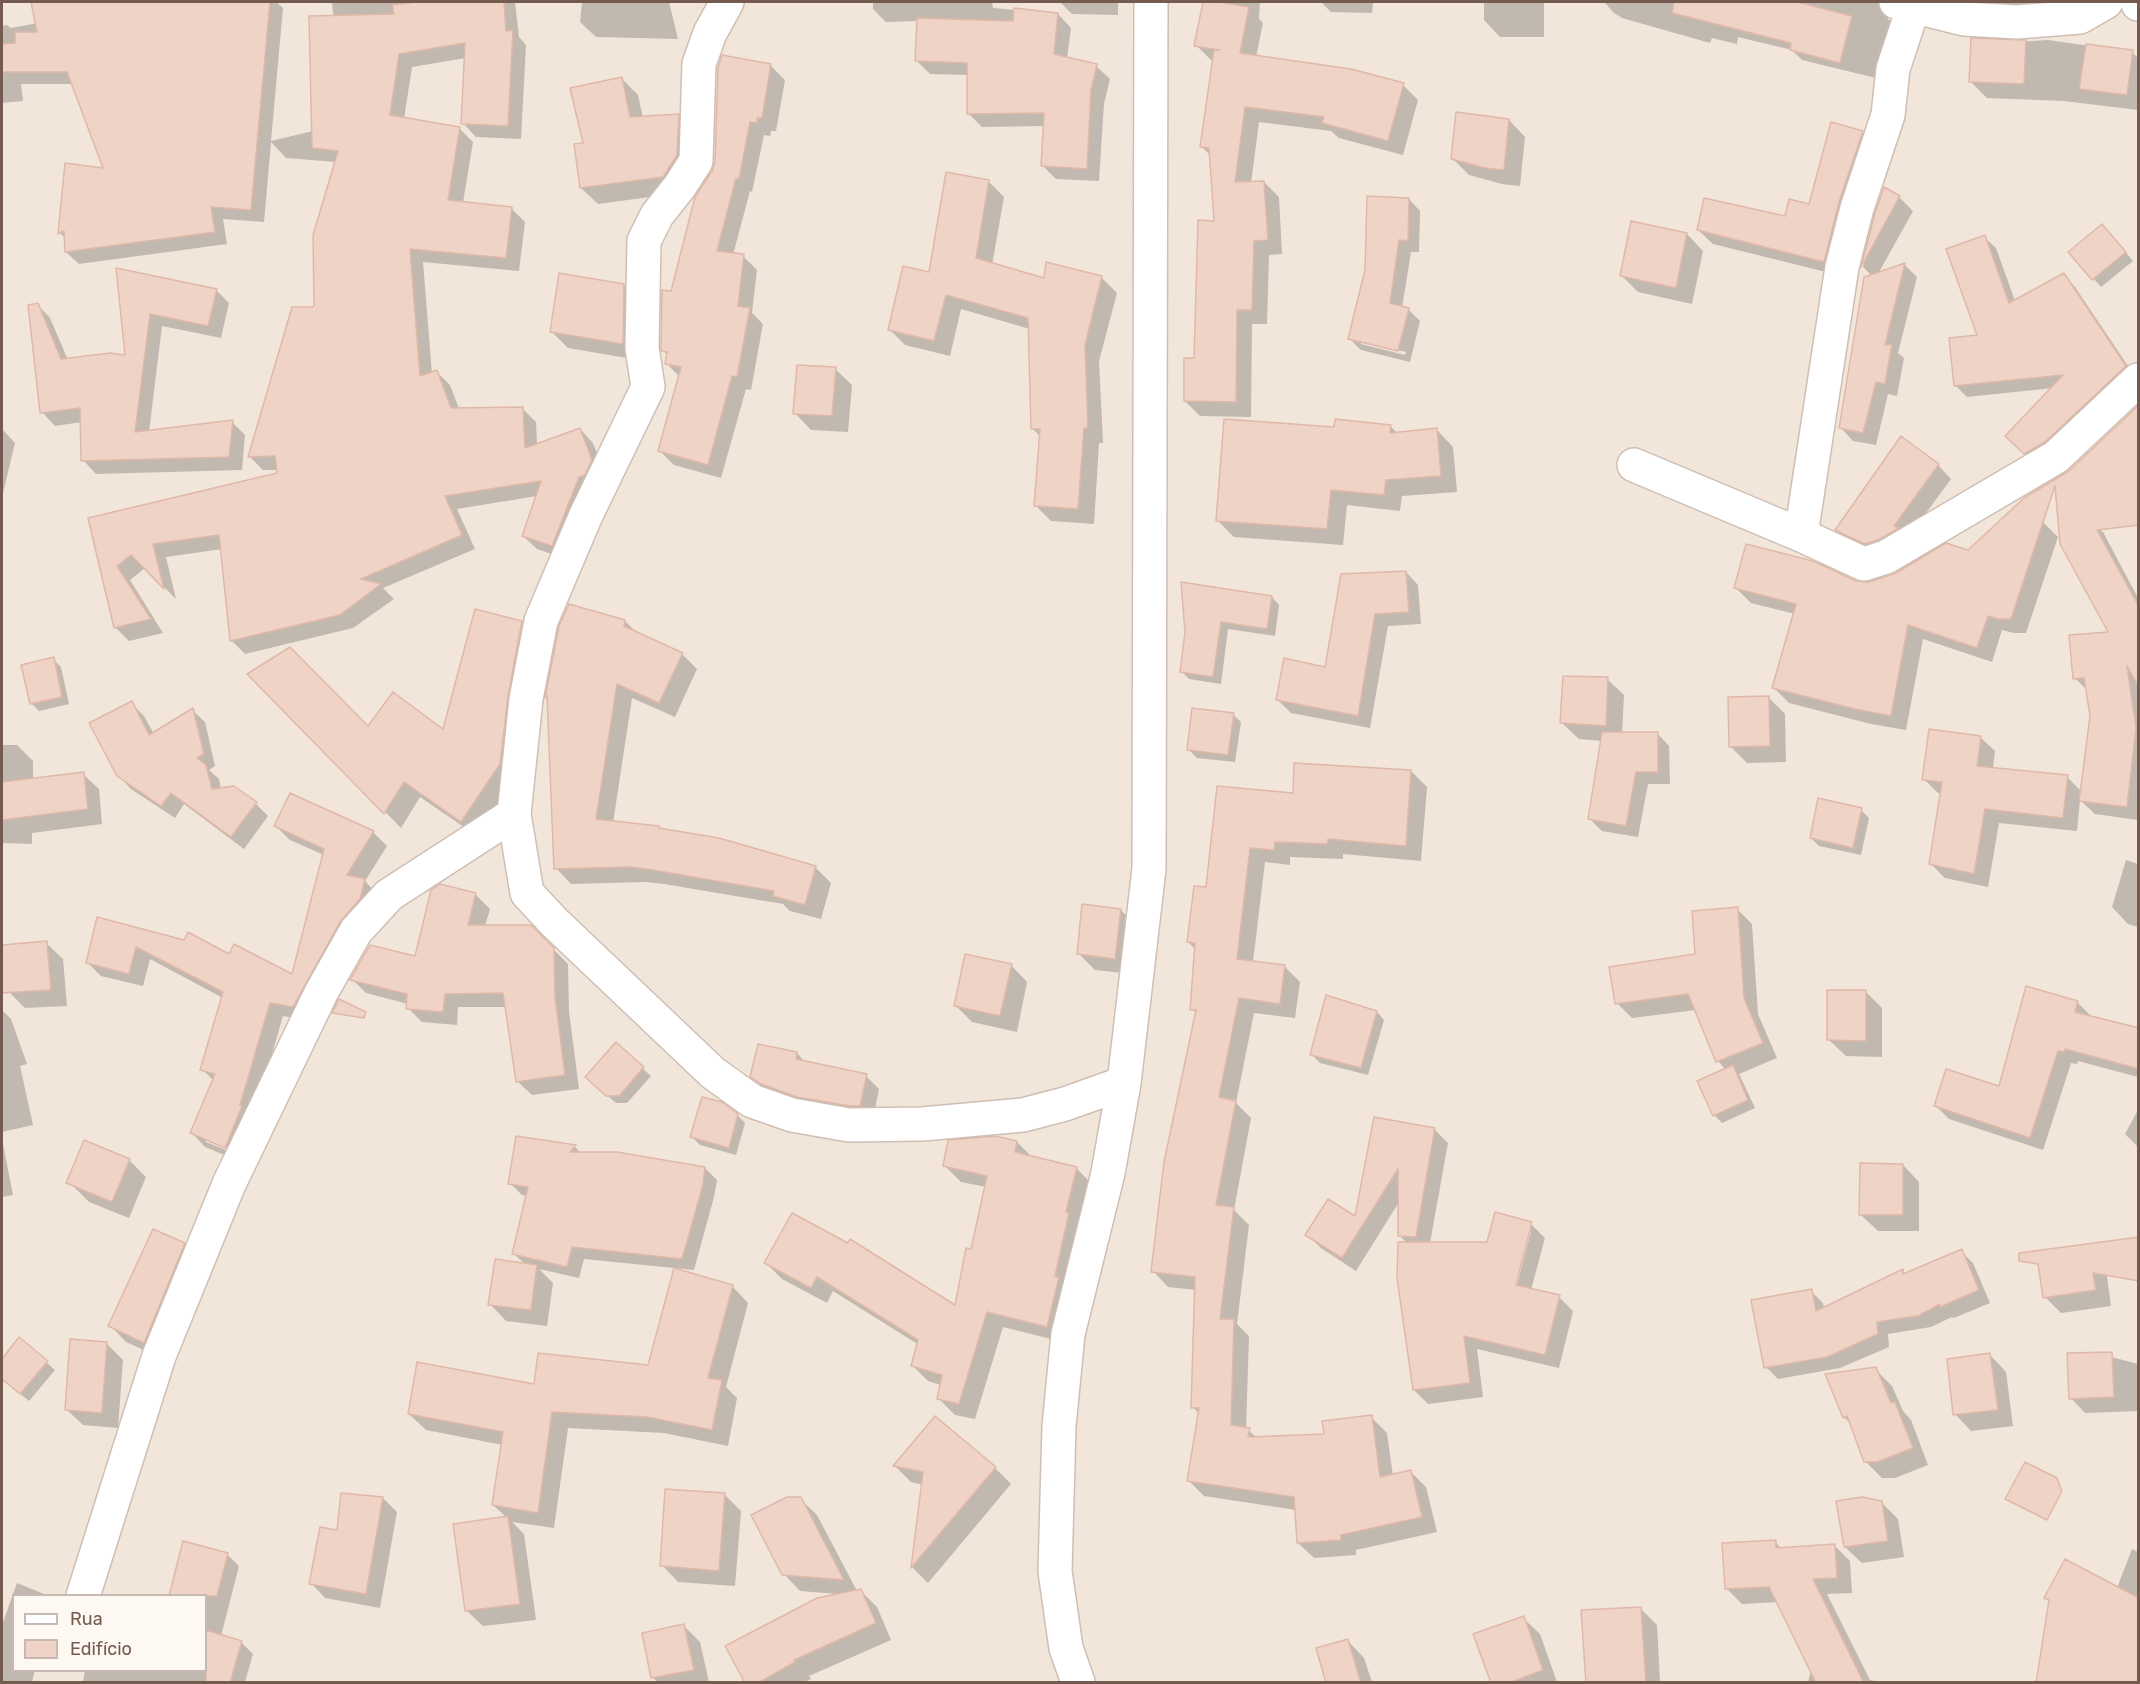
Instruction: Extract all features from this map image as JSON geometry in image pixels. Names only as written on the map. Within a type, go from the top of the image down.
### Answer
[{"type":"street","points":[[727,2],[710,33],[699,64],[696,161],[680,186],[657,214],[644,241],[642,348],[648,387],[586,514],[541,621],[526,699],[514,814],[527,893],[554,922],[712,1073],[752,1101],[792,1115],[849,1125],[922,1124],[1023,1115],[1065,1104],[1124,1083]]},
{"type":"street","points":[[1078,1683],[1066,1648],[1055,1571],[1059,1426],[1068,1334],[1108,1173],[1124,1083],[1149,869],[1151,2]]},
{"type":"street","points":[[1801,535],[1842,267],[1857,208],[1888,115],[1893,69],[1908,3],[1964,19],[2017,22],[2080,17],[2106,2]]},
{"type":"street","points":[[1634,465],[1864,564],[1886,557],[2056,457],[2139,380]]},
{"type":"street","points":[[84,1594],[159,1356],[229,1184],[321,993],[356,931],[389,895],[514,814]]},
{"type":"shaded area","points":[[2,2],[2138,2],[2138,1682],[2,1682]]},
{"type":"building","points":[[31,2],[270,2],[251,210],[211,207],[215,232],[65,252],[64,231],[58,234],[65,163],[103,168],[67,72],[2,72],[2,44],[15,43],[15,32],[37,32]]},
{"type":"building","points":[[416,2],[504,2],[506,31],[513,30],[508,126],[461,124],[465,43],[399,54],[390,115],[460,127],[448,200],[512,207],[506,258],[410,249],[420,376],[437,370],[451,408],[523,407],[525,448],[580,428],[592,460],[585,475],[579,477],[552,546],[522,536],[541,481],[445,496],[462,535],[361,579],[381,584],[340,615],[230,641],[219,535],[153,544],[164,589],[131,555],[117,566],[151,619],[114,628],[88,518],[277,473],[275,456],[248,457],[292,307],[313,307],[314,305],[313,235],[338,151],[312,148],[309,16],[394,14],[392,5]]},
{"type":"building","points":[[1203,2],[1249,7],[1240,53],[1351,69],[1404,83],[1388,141],[1322,123],[1324,117],[1245,107],[1235,182],[1264,181],[1268,240],[1254,241],[1252,310],[1237,310],[1236,402],[1184,401],[1184,358],[1194,358],[1198,220],[1214,221],[1209,148],[1200,147],[1214,50],[1220,50],[1194,46]]},
{"type":"building","points":[[1674,2],[1797,2],[1852,16],[1840,63],[1790,50],[1791,43],[1672,13]]},
{"type":"building","points":[[1014,8],[1058,13],[1054,54],[1097,64],[1091,90],[1087,169],[1041,166],[1044,113],[967,114],[967,63],[915,61],[917,18],[1013,21]]},
{"type":"building","points":[[1971,38],[2026,40],[2024,84],[1969,82]]},
{"type":"building","points":[[2086,44],[2133,50],[2127,95],[2079,89]]},
{"type":"building","points":[[722,55],[771,64],[762,118],[757,118],[757,123],[750,122],[739,179],[736,178],[717,251],[744,254],[738,306],[750,308],[737,377],[732,376],[708,465],[658,451],[681,367],[665,364],[667,352],[661,351],[662,290],[671,291],[695,197],[712,171],[715,162],[718,68]]},
{"type":"building","points":[[622,77],[630,117],[679,114],[677,155],[663,177],[580,188],[574,144],[583,143],[570,88]]},
{"type":"building","points":[[1456,112],[1509,119],[1504,170],[1485,168],[1451,159]]},
{"type":"building","points":[[1831,122],[1863,131],[1839,202],[1824,262],[1697,230],[1704,198],[1785,216],[1789,199],[1809,204]]},
{"type":"building","points":[[946,172],[989,180],[976,258],[1044,278],[1046,262],[1102,276],[1085,345],[1088,428],[1084,428],[1078,509],[1034,506],[1040,429],[1031,429],[1028,318],[946,295],[934,341],[888,330],[903,266],[929,272]]},
{"type":"building","points":[[1884,187],[1900,196],[1861,267],[1875,213]]},
{"type":"building","points":[[1367,196],[1409,198],[1408,241],[1399,240],[1390,303],[1409,308],[1398,351],[1348,339],[1365,270]]},
{"type":"building","points":[[1631,221],[1687,233],[1676,288],[1620,276]]},
{"type":"building","points":[[2102,224],[2126,252],[2092,280],[2068,252]]},
{"type":"building","points":[[1985,235],[2009,303],[2064,273],[2126,366],[2045,442],[2024,454],[2005,436],[2063,375],[1954,386],[1949,338],[1977,335],[1946,249]]},
{"type":"building","points":[[1905,263],[1885,345],[1892,344],[1885,384],[1876,382],[1863,433],[1839,428],[1864,277]]},
{"type":"building","points":[[116,268],[217,289],[208,326],[150,314],[135,432],[233,420],[229,457],[81,461],[80,408],[40,413],[28,305],[38,303],[61,359],[110,353],[125,355]]},
{"type":"building","points":[[559,273],[624,284],[623,344],[550,332]]},
{"type":"building","points":[[797,365],[836,367],[832,416],[793,414]]},
{"type":"building","points":[[2139,405],[2139,525],[2097,530],[2139,607],[2139,687],[2127,666],[2136,728],[2127,807],[2079,801],[2090,716],[2084,678],[2073,679],[2069,635],[2108,632],[2060,544],[2055,486],[2011,619],[1988,616],[1977,648],[1908,625],[1891,716],[1772,688],[1796,604],[1734,588],[1746,544],[1813,561],[1856,581],[1869,582],[1896,573],[1946,543],[1968,550],[2024,498],[2069,471]]},
{"type":"building","points":[[1224,419],[1334,427],[1335,419],[1391,425],[1390,433],[1437,428],[1441,476],[1386,480],[1384,495],[1331,490],[1327,529],[1216,521]]},
{"type":"building","points":[[1901,436],[1939,464],[1894,526],[1899,528],[1878,540],[1865,544],[1835,530]]},
{"type":"building","points":[[1406,571],[1409,612],[1375,614],[1358,716],[1276,700],[1284,658],[1325,667],[1341,574]]},
{"type":"building","points":[[1181,582],[1272,596],[1267,629],[1221,622],[1213,677],[1180,672],[1185,632]]},
{"type":"building","points":[[569,604],[625,620],[624,626],[683,653],[659,703],[617,684],[596,819],[659,826],[659,828],[719,838],[816,866],[805,905],[773,896],[774,891],[647,869],[630,867],[554,869],[547,696],[545,698],[559,626]]},
{"type":"building","points":[[475,609],[522,621],[508,696],[500,764],[461,822],[404,782],[384,814],[247,674],[290,647],[368,726],[393,692],[443,729]]},
{"type":"building","points":[[54,657],[62,697],[30,704],[21,665]]},
{"type":"building","points":[[1563,676],[1608,677],[1606,726],[1560,723]]},
{"type":"building","points":[[1769,696],[1770,746],[1729,747],[1728,697]]},
{"type":"building","points":[[132,701],[149,735],[193,708],[204,754],[197,758],[206,765],[212,789],[234,786],[257,802],[231,837],[171,793],[161,806],[117,776],[89,723]]},
{"type":"building","points":[[1192,708],[1234,713],[1228,755],[1187,750]]},
{"type":"building","points":[[1929,729],[1981,736],[1977,766],[2068,775],[2063,818],[1985,809],[1974,874],[1929,864],[1942,782],[1922,780]]},
{"type":"building","points":[[1602,732],[1658,732],[1658,772],[1636,772],[1626,826],[1588,819]]},
{"type":"building","points":[[1294,763],[1411,770],[1406,846],[1328,839],[1328,844],[1275,842],[1274,850],[1250,848],[1237,959],[1285,965],[1280,1004],[1239,998],[1219,1097],[1236,1101],[1216,1205],[1234,1207],[1220,1319],[1234,1319],[1231,1425],[1250,1428],[1248,1437],[1324,1434],[1322,1421],[1372,1415],[1380,1477],[1411,1470],[1422,1517],[1341,1535],[1341,1540],[1297,1543],[1294,1497],[1187,1481],[1199,1408],[1191,1408],[1195,1277],[1151,1272],[1164,1162],[1196,1010],[1190,1010],[1195,943],[1187,942],[1194,886],[1206,887],[1217,786],[1293,793]]},
{"type":"building","points":[[84,772],[88,809],[2,820],[2,782]]},
{"type":"building","points":[[290,793],[374,831],[347,875],[365,879],[360,899],[340,922],[293,1007],[270,1003],[240,1105],[242,1106],[225,1148],[190,1133],[215,1074],[200,1070],[223,992],[136,947],[129,974],[86,963],[97,917],[184,940],[188,932],[229,954],[234,944],[292,974],[324,849],[274,826]]},
{"type":"building","points":[[1818,798],[1862,808],[1853,848],[1810,838]]},
{"type":"building","points":[[440,884],[476,893],[468,925],[531,925],[554,948],[555,996],[565,1075],[516,1082],[503,993],[445,994],[443,1012],[406,1009],[407,994],[350,980],[370,945],[415,956],[431,890]]},
{"type":"building","points":[[1082,904],[1121,909],[1115,959],[1077,954]]},
{"type":"building","points":[[1738,907],[1744,998],[1763,1043],[1716,1062],[1688,994],[1615,1004],[1609,967],[1695,954],[1692,911]]},
{"type":"building","points":[[47,941],[51,990],[2,993],[2,945]]},
{"type":"building","points":[[965,954],[1012,964],[1000,1016],[954,1006]]},
{"type":"building","points":[[2026,986],[2078,1001],[2075,1012],[2139,1028],[2139,1069],[2065,1049],[2064,1052],[2058,1051],[2030,1138],[1934,1106],[1946,1069],[1999,1086]]},
{"type":"building","points":[[1827,990],[1866,990],[1866,1041],[1827,1040]]},
{"type":"building","points":[[1326,995],[1377,1011],[1361,1068],[1310,1055]]},
{"type":"building","points":[[339,999],[366,1012],[364,1018],[332,1013]]},
{"type":"building","points":[[616,1042],[644,1067],[619,1096],[606,1096],[585,1077]]},
{"type":"building","points":[[758,1044],[797,1052],[796,1059],[867,1074],[860,1106],[797,1097],[761,1084],[750,1077]]},
{"type":"building","points":[[1733,1065],[1748,1100],[1713,1116],[1697,1081]]},
{"type":"building","points":[[702,1097],[722,1102],[738,1114],[729,1148],[690,1137]]},
{"type":"building","points":[[1374,1117],[1435,1128],[1416,1237],[1398,1236],[1398,1169],[1342,1258],[1305,1235],[1328,1199],[1355,1216]]},
{"type":"building","points":[[516,1136],[576,1145],[570,1152],[617,1152],[705,1167],[703,1185],[682,1259],[572,1247],[567,1267],[512,1254],[528,1187],[508,1184]]},
{"type":"building","points":[[995,1136],[1017,1141],[1015,1152],[1077,1167],[1066,1212],[1069,1213],[1055,1276],[1059,1277],[1047,1327],[987,1312],[959,1404],[937,1399],[942,1375],[911,1366],[918,1340],[817,1277],[811,1288],[764,1263],[792,1213],[848,1243],[850,1239],[955,1305],[966,1248],[971,1249],[987,1176],[943,1166],[948,1140]]},
{"type":"building","points":[[84,1140],[130,1159],[112,1202],[66,1183]]},
{"type":"building","points":[[1860,1163],[1903,1164],[1903,1215],[1859,1215]]},
{"type":"building","points":[[1495,1212],[1532,1222],[1516,1285],[1560,1295],[1545,1355],[1464,1336],[1470,1383],[1413,1390],[1397,1278],[1398,1242],[1487,1242]]},
{"type":"building","points":[[153,1229],[185,1243],[144,1343],[108,1326]]},
{"type":"building","points":[[2139,1237],[2139,1281],[2093,1273],[2096,1290],[2043,1298],[2038,1264],[2019,1261],[2019,1253]]},
{"type":"building","points":[[1962,1249],[1979,1290],[1940,1307],[1940,1304],[1918,1316],[1877,1322],[1878,1334],[1827,1357],[1764,1368],[1751,1300],[1812,1289],[1816,1311],[1903,1269],[1903,1274]]},
{"type":"building","points":[[495,1259],[537,1265],[531,1310],[488,1305]]},
{"type":"building","points":[[674,1268],[733,1285],[708,1378],[722,1380],[712,1430],[647,1417],[552,1412],[538,1513],[492,1505],[503,1432],[408,1414],[417,1362],[534,1384],[538,1353],[648,1365]]},
{"type":"building","points":[[19,1337],[48,1361],[20,1394],[2,1379],[2,1359]]},
{"type":"building","points":[[70,1339],[107,1342],[102,1413],[65,1410]]},
{"type":"building","points":[[2112,1352],[2114,1397],[2069,1399],[2067,1353]]},
{"type":"building","points":[[1990,1353],[1998,1410],[1953,1415],[1947,1359]]},
{"type":"building","points":[[1876,1367],[1891,1403],[1895,1402],[1913,1448],[1877,1462],[1864,1462],[1847,1416],[1843,1418],[1825,1374]]},
{"type":"building","points":[[935,1416],[996,1467],[911,1568],[923,1472],[893,1466]]},
{"type":"building","points":[[2025,1462],[2057,1478],[2062,1491],[2047,1520],[2005,1499]]},
{"type":"building","points":[[665,1489],[725,1493],[719,1571],[660,1566]]},
{"type":"building","points":[[341,1493],[383,1497],[366,1594],[309,1584],[320,1527],[337,1530]]},
{"type":"building","points":[[787,1497],[801,1497],[844,1580],[782,1575],[751,1515]]},
{"type":"building","points":[[1862,1497],[1882,1501],[1888,1541],[1844,1547],[1836,1501]]},
{"type":"building","points":[[508,1516],[520,1604],[465,1611],[453,1524]]},
{"type":"building","points":[[1776,1540],[1776,1548],[1835,1544],[1837,1578],[1813,1579],[1864,1683],[1816,1683],[1769,1587],[1725,1589],[1722,1543]]},
{"type":"building","points":[[183,1541],[228,1553],[217,1596],[170,1594]]},
{"type":"building","points":[[2065,1559],[2139,1598],[2139,1683],[2036,1683],[2049,1600],[2044,1598]]},
{"type":"building","points":[[861,1589],[876,1623],[794,1660],[795,1662],[758,1683],[745,1683],[725,1646],[817,1598]]},
{"type":"building","points":[[1641,1607],[1646,1683],[1586,1683],[1581,1610]]},
{"type":"building","points":[[1524,1616],[1543,1670],[1509,1683],[1491,1683],[1473,1634]]},
{"type":"building","points":[[684,1624],[694,1670],[651,1678],[642,1633]]},
{"type":"building","points":[[207,1630],[242,1641],[230,1683],[206,1683]]},
{"type":"building","points":[[1348,1639],[1361,1683],[1326,1683],[1316,1648]]}]
